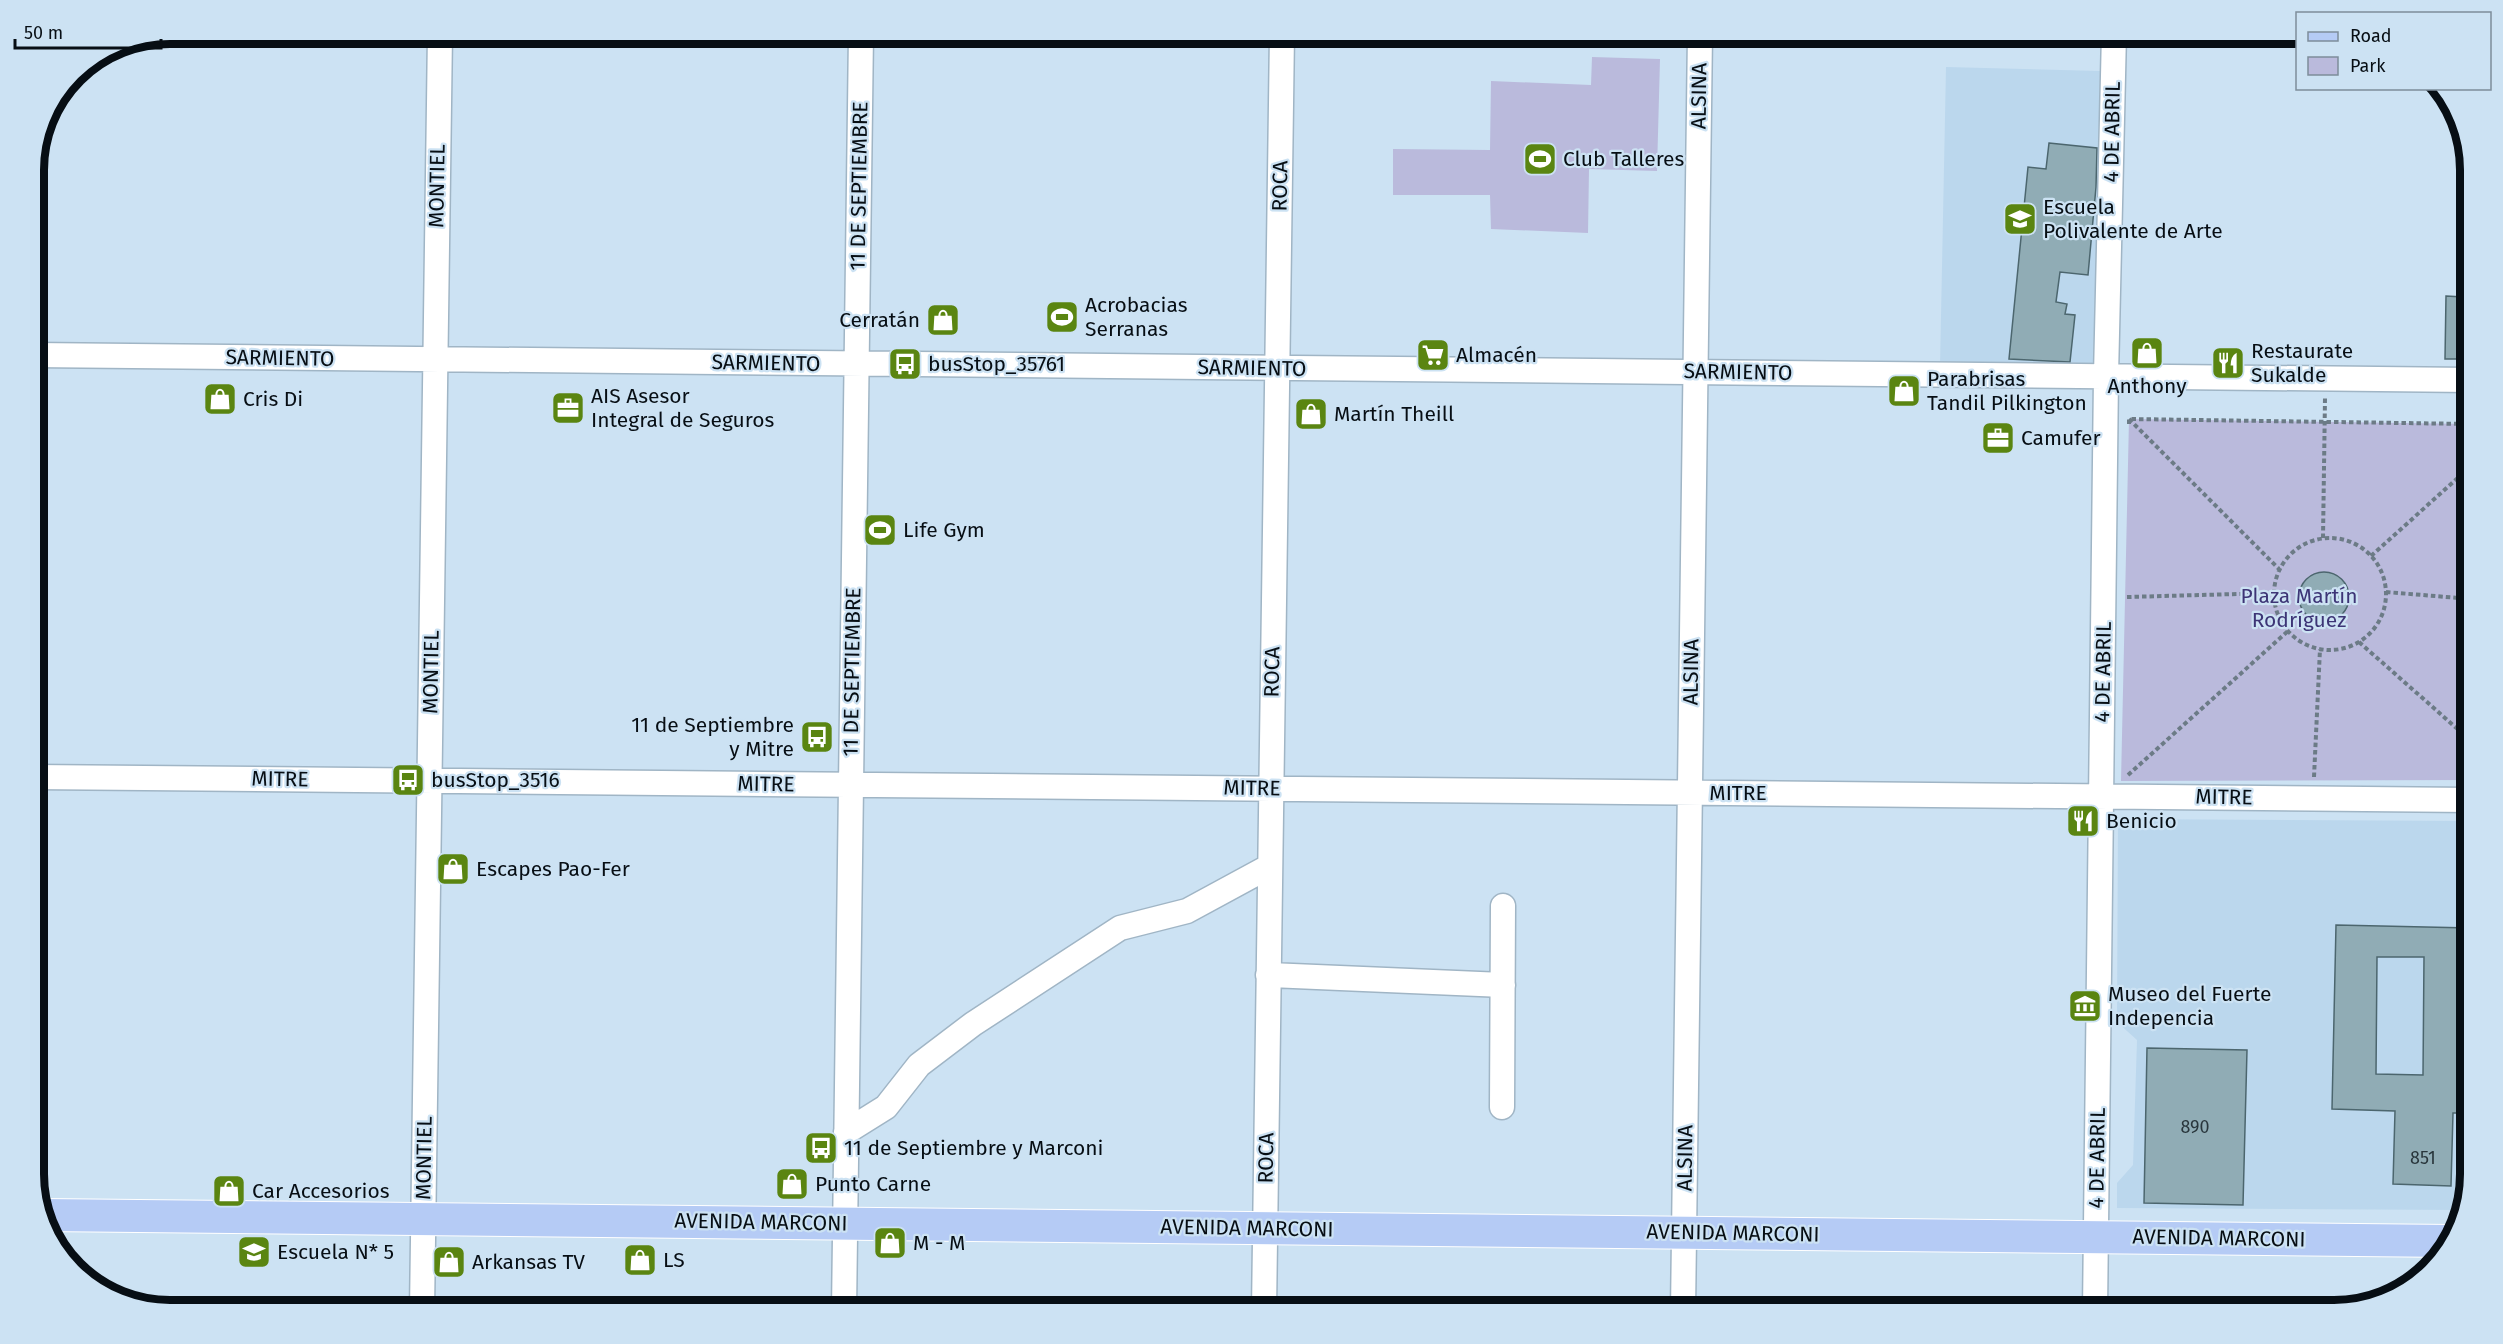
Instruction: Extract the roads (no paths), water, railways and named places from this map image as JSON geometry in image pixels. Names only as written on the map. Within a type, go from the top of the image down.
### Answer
[{"type":"main road","name":"AVENIDA MARCONI","points":[[50,1215],[2441,1241]]},
{"type":"street","name":"MONTIEL","points":[[422,1300],[440,44]]},
{"type":"street","name":"11 DE SEPTIEMBRE","points":[[844,1300],[861,44]]},
{"type":"street","name":"ROCA","points":[[1264,1300],[1282,44]]},
{"type":"street","name":"ALSINA","points":[[1683,1300],[1700,44]]},
{"type":"street","name":"4 DE ABRIL","points":[[2095,1300],[2106,376],[2114,44]]},
{"type":"street","name":"SARMIENTO","points":[[44,356],[2459,380]]},
{"type":"street","name":"MITRE","points":[[44,777],[2460,800]]},
{"type":"street","points":[[846,1132],[886,1107],[919,1065],[974,1024],[1120,928],[1187,911],[1270,866]]},
{"type":"street","points":[[1502,1107],[1503,906]]},
{"type":"street","points":[[1268,975],[1503,985]]},
{"type":"place","name":"Club Talleres","points":[[1540,159]]},
{"type":"place","name":"Escuela Polivalente de Arte","points":[[2020,219]]},
{"type":"place","name":"Acrobacias Serranas","points":[[1062,317]]},
{"type":"place","name":"Cerratán","points":[[943,320]]},
{"type":"place","name":"Anthony","points":[[2147,353]]},
{"type":"place","name":"Almacén","points":[[1433,355]]},
{"type":"place","name":"Restaurate Sukalde","points":[[2228,363]]},
{"type":"place","name":"busStop_35761","points":[[905,364]]},
{"type":"place","name":"Parabrisas Tandil Pilkington","points":[[1904,391]]},
{"type":"place","name":"Cris Di","points":[[220,399]]},
{"type":"place","name":"AIS Asesor Integral de Seguros","points":[[568,408]]},
{"type":"place","name":"Martín Theill","points":[[1311,414]]},
{"type":"place","name":"Camufer","points":[[1998,438]]},
{"type":"place","name":"Life Gym","points":[[880,530]]},
{"type":"place","name":"11 de Septiembre y Mitre","points":[[817,737]]},
{"type":"place","name":"busStop_3516","points":[[408,780]]},
{"type":"place","name":"Benicio","points":[[2083,821]]},
{"type":"place","name":"Escapes Pao-Fer","points":[[453,869]]},
{"type":"place","name":"Museo del Fuerte Indepencia","points":[[2085,1006]]},
{"type":"place","name":"11 de Septiembre y Marconi","points":[[821,1148]]},
{"type":"place","name":"Punto Carne","points":[[792,1184]]},
{"type":"place","name":"Car Accesorios","points":[[229,1191]]},
{"type":"place","name":"M - M","points":[[890,1243]]},
{"type":"place","name":"Escuela N* 5","points":[[254,1252]]},
{"type":"place","name":"LS","points":[[640,1260]]},
{"type":"place","name":"Arkansas TV","points":[[449,1262]]},
{"type":"park label","name":"Plaza Martín Rodríguez","points":[[2299,608]]}]
